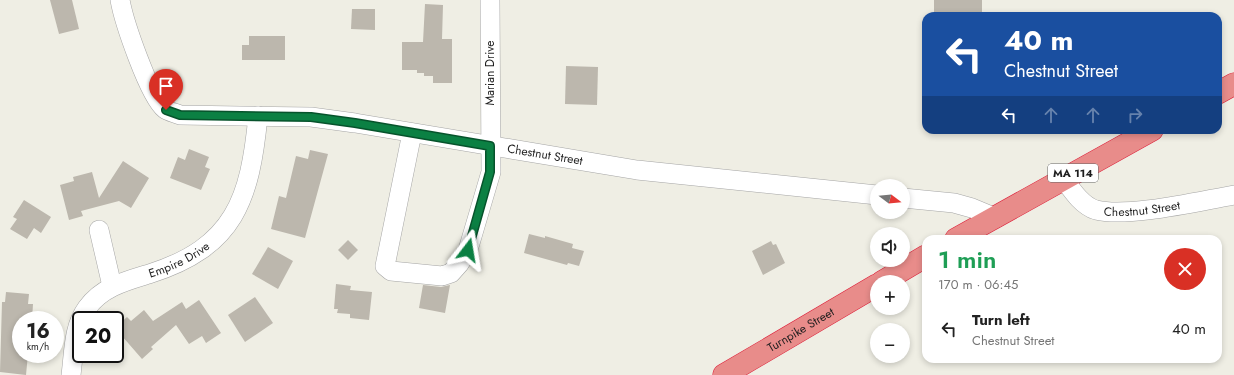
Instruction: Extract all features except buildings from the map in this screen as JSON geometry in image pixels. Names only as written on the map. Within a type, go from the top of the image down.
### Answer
[{"type":"highway","points":[[1222,91],[1234,84]]},
{"type":"highway","name":"MA 114","points":[[964,235],[996,218],[1063,178],[1145,134]]},
{"type":"highway","points":[[894,275],[922,258]]},
{"type":"highway","name":"Turnpike Street","points":[[724,375],[870,289]]},
{"type":"street","name":"Chestnut Street","points":[[120,0],[139,59],[154,94],[166,110],[180,115],[311,117],[637,170],[870,194]]},
{"type":"street","name":"Marian Drive","points":[[412,133],[385,266],[391,271],[442,276],[451,273],[468,250],[490,172],[490,0]]},
{"type":"street","name":"Empire Drive","points":[[71,375],[76,332],[81,318],[87,308],[97,297],[112,286],[166,269],[199,252],[213,241],[234,214],[246,188],[255,153],[258,116]]},
{"type":"street","name":"Chestnut Street","points":[[1063,178],[1078,198],[1095,210],[1119,212],[1148,209],[1234,195]]},
{"type":"street","points":[[910,199],[954,203],[972,208],[996,218]]},
{"type":"street","points":[[99,230],[112,286]]},
{"type":"route","points":[[166,110],[180,115],[311,117],[490,146],[490,172],[468,250]]}]
